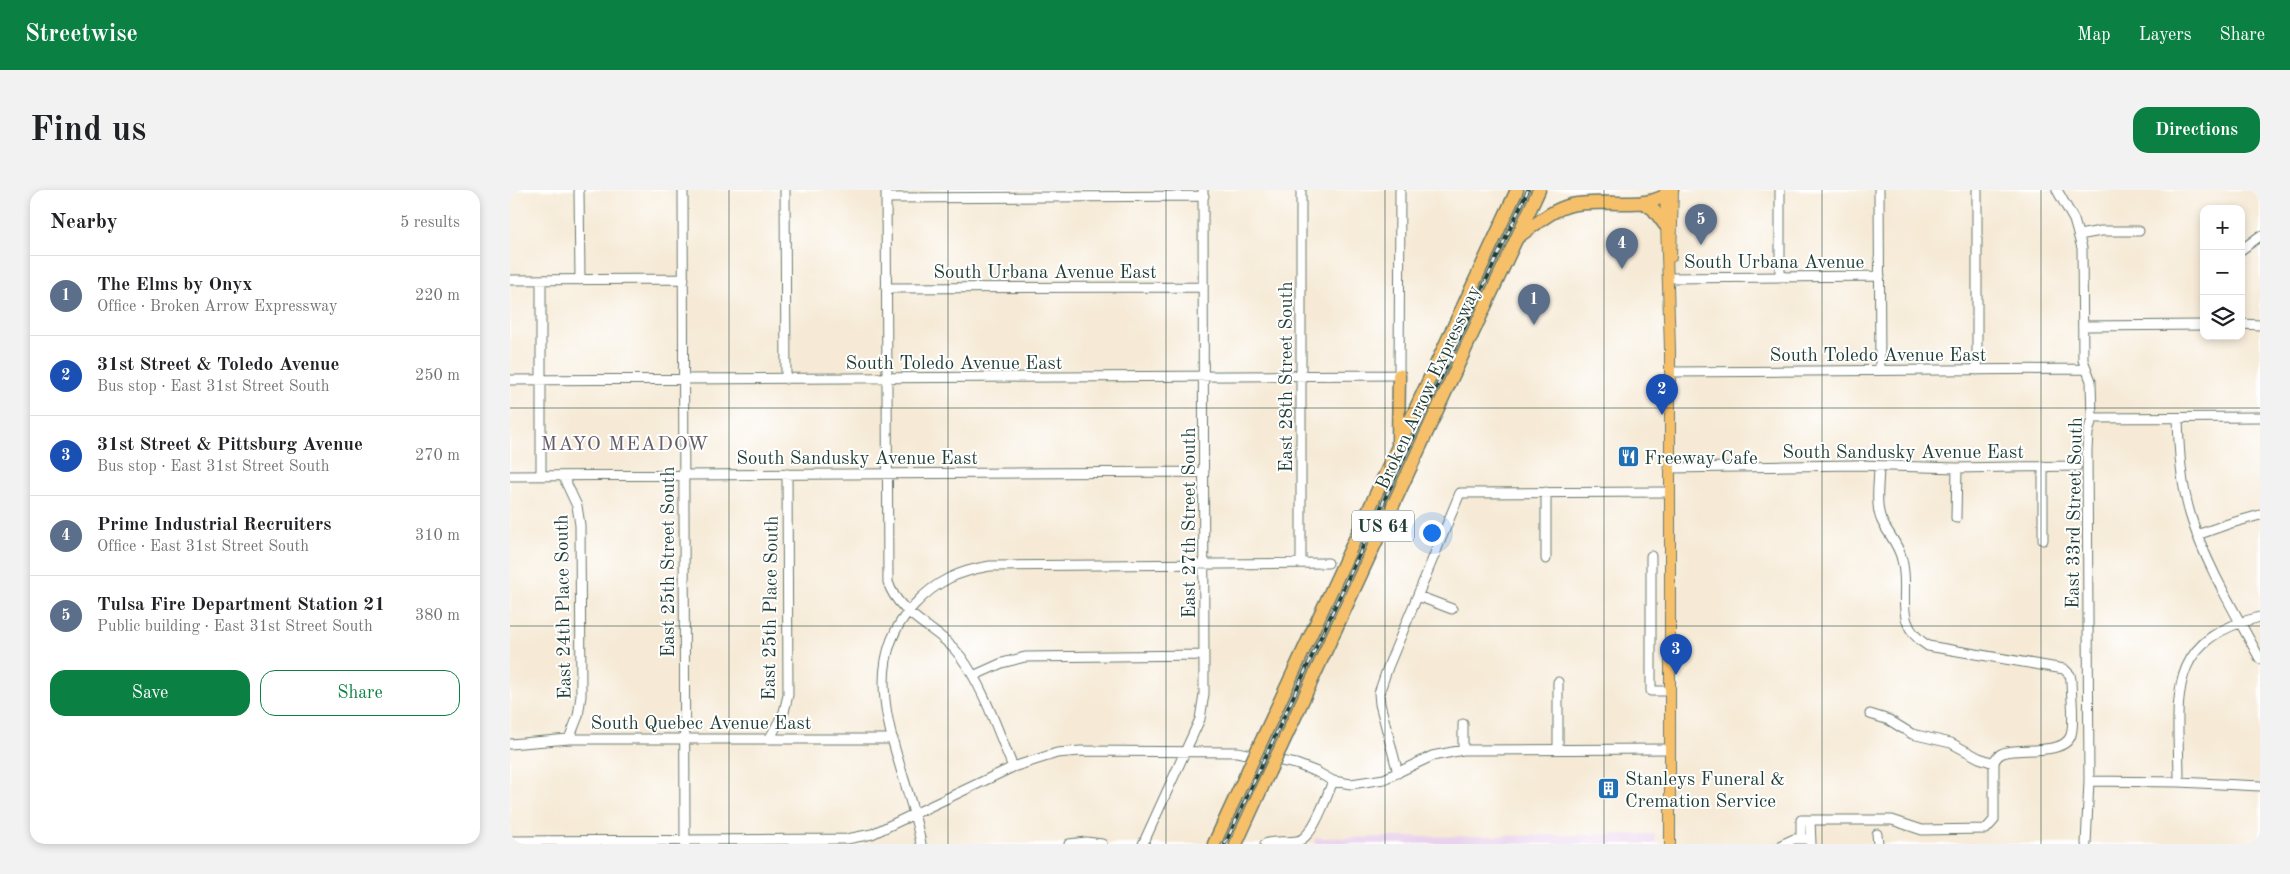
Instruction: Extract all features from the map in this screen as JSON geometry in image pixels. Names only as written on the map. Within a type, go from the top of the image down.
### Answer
[{"type":"highway","name":"Broken Arrow Expressway","points":[[1214,844],[1517,190]]},
{"type":"highway","name":"Broken Arrow Expressway","points":[[1236,844],[1539,190]]},
{"type":"highway","points":[[1517,238],[1555,211],[1572,205],[1590,202],[1658,201],[1669,192]]},
{"type":"highway","points":[[1642,202],[1654,209],[1665,225]]},
{"type":"highway","points":[[1398,446],[1399,375]]},
{"type":"main road","points":[[1669,192],[1665,225],[1669,278],[1670,372],[1670,844]]},
{"type":"main road","points":[[1669,192],[1672,244],[1669,278]]},
{"type":"street","points":[[579,190],[580,280]]},
{"type":"street","name":"East 25th Street South","points":[[683,190],[685,842]]},
{"type":"street","points":[[785,190],[786,379]]},
{"type":"street","name":"East 28th Street South","points":[[1301,190],[1301,563]]},
{"type":"street","points":[[1399,375],[1400,190]]},
{"type":"street","points":[[1780,190],[1780,276]]},
{"type":"street","points":[[1880,190],[1880,370]]},
{"type":"street","points":[[1977,190],[1977,370]]},
{"type":"street","name":"East 33rd Street South","points":[[2057,190],[2070,210],[2079,235],[2083,260],[2084,360],[2091,381],[2092,418],[2088,433],[2087,450],[2089,781],[2086,844]]},
{"type":"street","points":[[1013,767],[973,676],[953,648],[898,603],[888,582],[886,194],[1204,193]]},
{"type":"street","name":"East 27th Street South","points":[[1143,844],[1200,719],[1204,694],[1204,193]]},
{"type":"street","points":[[2079,235],[2101,231],[2139,231]]},
{"type":"street","points":[[2245,246],[2253,239],[2260,236]]},
{"type":"street","name":"South Urbana Avenue","points":[[1669,278],[1880,276]]},
{"type":"street","points":[[510,280],[684,280]]},
{"type":"street","points":[[540,280],[541,476]]},
{"type":"street","name":"South Urbana Avenue East","points":[[886,288],[1203,287]]},
{"type":"street","points":[[2245,324],[2260,324]]},
{"type":"street","points":[[2084,326],[2200,325]]},
{"type":"street","name":"South Toledo Avenue East","points":[[1670,372],[2086,369]]},
{"type":"street","name":"South Toledo Avenue East","points":[[510,380],[1399,375]]},
{"type":"street","points":[[2092,418],[2260,417]]},
{"type":"street","points":[[2178,418],[2183,481],[2197,535],[2260,659]]},
{"type":"street","points":[[1782,844],[1788,841],[1807,841],[1806,820],[1892,820],[1922,830],[1986,829],[1992,824],[1995,816],[1994,763],[2003,752],[2041,750],[2056,747],[2070,738],[2071,680],[2070,675],[2064,669],[1928,646],[1913,634],[1908,627],[1904,609],[1904,566],[1902,556],[1881,518],[1879,466]]},
{"type":"street","points":[[2043,466],[2043,540]]},
{"type":"street","name":"South Sandusky Avenue East","points":[[1669,468],[2077,466]]},
{"type":"street","points":[[1956,518],[1957,468]]},
{"type":"street","name":"South Sandusky Avenue East","points":[[510,476],[1204,472]]},
{"type":"street","name":"East 25th Place South","points":[[770,738],[784,712],[788,695],[787,474]]},
{"type":"street","name":"East 24th Place South","points":[[564,476],[577,506],[580,525],[580,707],[569,739]]},
{"type":"street","points":[[1546,492],[1546,559]]},
{"type":"street","points":[[1398,773],[1381,714],[1379,693],[1460,493],[1669,492]]},
{"type":"street","points":[[2197,535],[2228,524],[2260,516]]},
{"type":"street","points":[[1651,556],[1651,691],[1670,691]]},
{"type":"street","points":[[921,844],[893,739],[882,684],[890,642],[908,611],[939,582],[957,574],[990,566],[1328,563]]},
{"type":"street","points":[[1418,596],[1452,609]]},
{"type":"street","points":[[2179,782],[2179,689],[2181,678],[2191,656],[2198,647],[2212,636],[2240,622],[2260,617]]},
{"type":"street","points":[[973,676],[1002,663],[1025,657],[1204,655]]},
{"type":"street","points":[[1558,682],[1558,749]]},
{"type":"street","points":[[1870,714],[1889,720],[1912,734],[1951,743],[1979,758],[1994,763]]},
{"type":"street","points":[[1463,724],[1464,750]]},
{"type":"street","name":"South Quebec Avenue East","points":[[511,744],[569,739],[893,739]]},
{"type":"street","points":[[510,841],[685,842],[856,838],[872,834],[1013,767],[1048,755],[1064,752],[1237,752],[1296,764],[1333,781],[1351,784],[1370,782],[1398,773],[1432,756],[1464,750],[1670,748]]},
{"type":"street","points":[[1265,844],[1304,839],[1311,830],[1333,781]]},
{"type":"street","points":[[2089,781],[2179,782],[2260,786]]},
{"type":"street","points":[[1877,834],[1878,844]]},
{"type":"street","points":[[1069,844],[1086,842],[1102,844]]},
{"type":"shaded area","points":[[1655,834],[1656,844],[1314,844],[1316,838]]},
{"type":"railway","points":[[1225,844],[1528,190]]},
{"type":"place","name":"Tulsa Fire Department Station 21","points":[[1701,245]]},
{"type":"place","name":"Prime Industrial Recruiters","points":[[1622,269]]},
{"type":"place","name":"The Elms by Onyx","points":[[1534,325]]},
{"type":"place","name":"31st Street & Toledo Avenue","points":[[1662,415]]},
{"type":"place","name":"Freeway Cafe","points":[[1628,457]]},
{"type":"place","name":"31st Street & Pittsburg Avenue","points":[[1676,675]]},
{"type":"place","name":"Stanleys Funeral & Cremation Service","points":[[1609,789]]},
{"type":"district","name":"MAYO MEADOW","points":[[625,443]]}]
